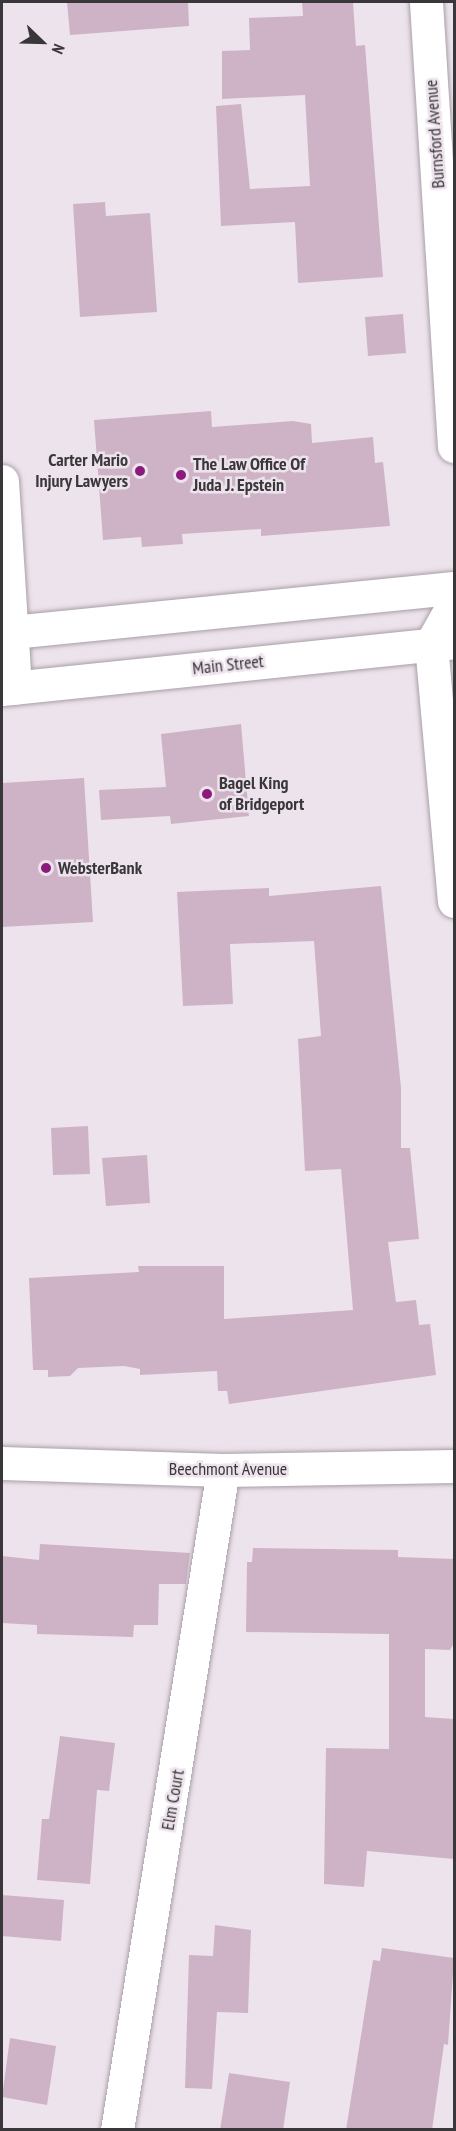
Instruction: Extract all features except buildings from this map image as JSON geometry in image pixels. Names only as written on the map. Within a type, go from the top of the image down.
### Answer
[{"type":"street","name":"Burnsford Avenue","points":[[426,2],[454,446]]},
{"type":"street","points":[[2,481],[8,688]]},
{"type":"street","points":[[6,633],[454,588]]},
{"type":"street","points":[[454,603],[443,643],[454,901]]},
{"type":"street","name":"Main Street","points":[[8,688],[443,643]]},
{"type":"street","name":"Beechmont Avenue","points":[[2,1463],[223,1470],[454,1466]]},
{"type":"street","name":"Elm Court","points":[[117,2130],[223,1470]]},
{"type":"place","name":"Carter Mario Injury Lawyers","points":[[140,471]]},
{"type":"place","name":"The Law Office Of Juda J. Epstein","points":[[181,475]]},
{"type":"place","name":"Bagel King of Bridgeport","points":[[207,794]]},
{"type":"place","name":"WebsterBank","points":[[46,868]]}]
